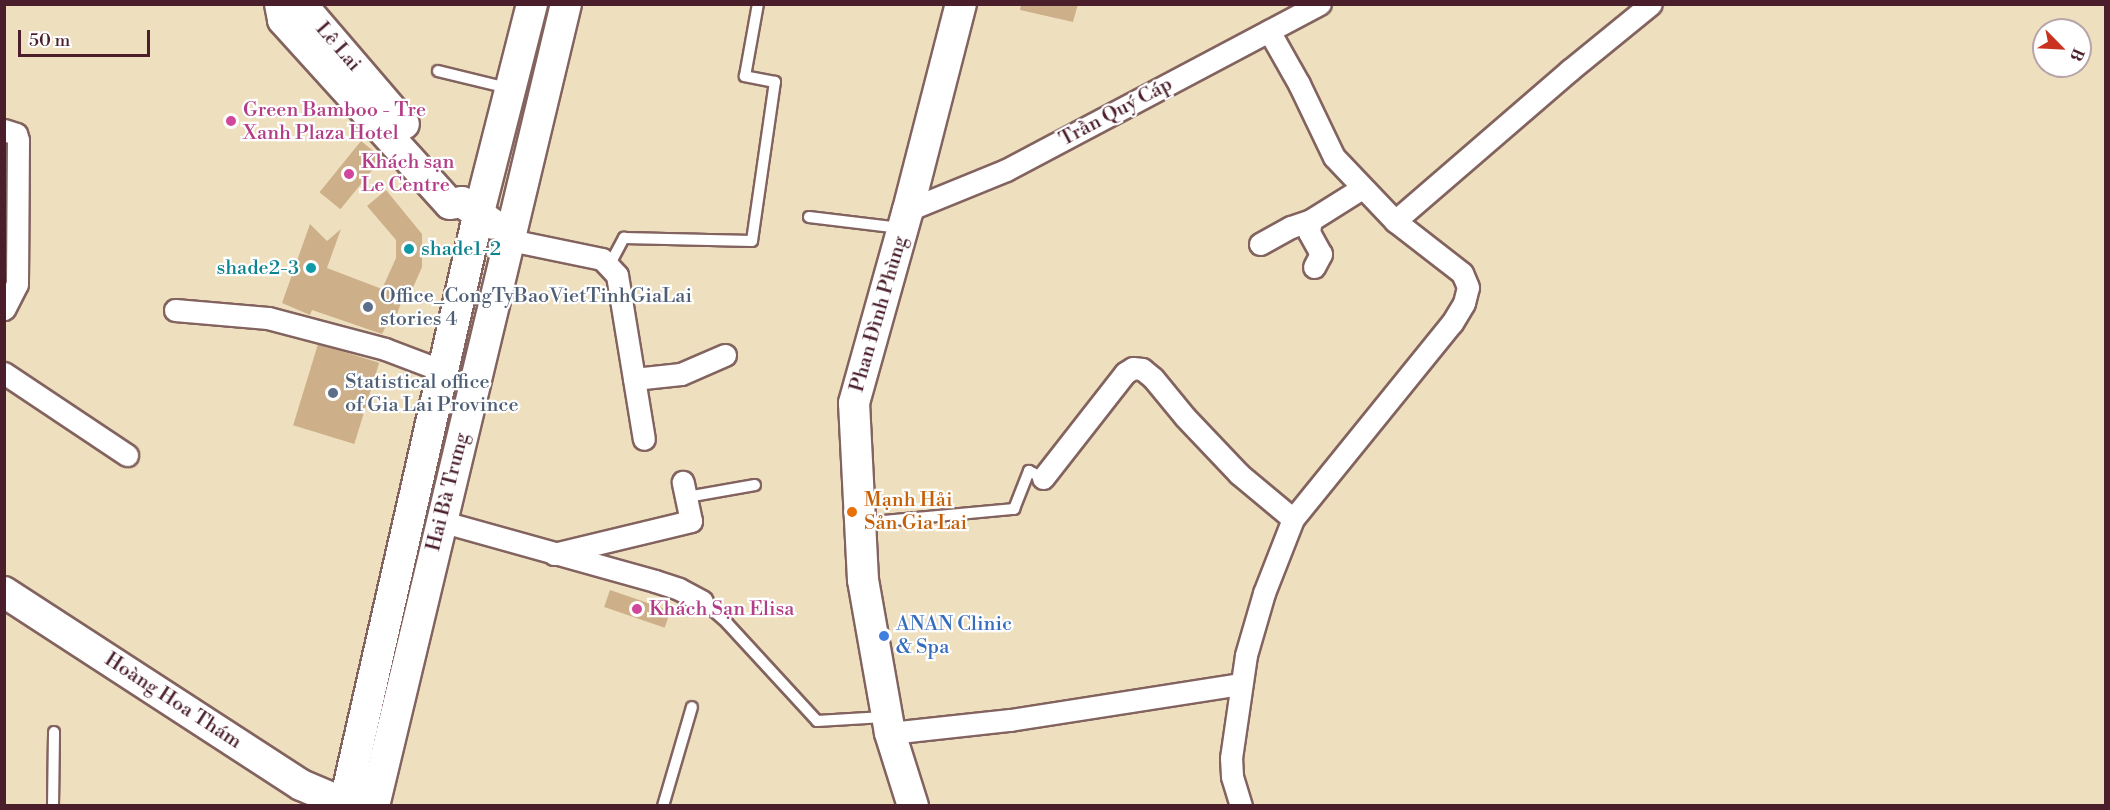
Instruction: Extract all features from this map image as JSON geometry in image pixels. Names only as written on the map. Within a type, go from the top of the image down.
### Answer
[{"type":"street","points":[[280,4],[282,20],[450,204],[471,207],[510,240],[602,259],[610,264],[617,275],[644,439]]},
{"type":"street","name":"Lê Lai","points":[[301,4],[458,187],[471,207]]},
{"type":"street","points":[[354,805],[443,371],[471,207],[510,89],[532,4]]},
{"type":"street","name":"Hai Bà Trưng","points":[[354,805],[440,521],[567,4]]},
{"type":"street","name":"Phan Đình Phùng","points":[[913,806],[888,725],[863,580],[854,403],[906,219],[961,4]]},
{"type":"street","name":"Trần Quý Cáp","points":[[906,219],[1006,170],[1320,4]]},
{"type":"street","points":[[1395,221],[1569,70],[1651,4]]},
{"type":"street","points":[[1241,806],[1232,776],[1231,758],[1246,655],[1264,593],[1293,519],[1452,323],[1467,295],[1466,280],[1462,273],[1395,221],[1334,158],[1299,84],[1269,31]]},
{"type":"street","points":[[4,130],[16,134],[18,140],[17,285],[4,309]]},
{"type":"street","points":[[1260,244],[1291,227],[1311,220],[1362,188]]},
{"type":"street","points":[[1311,220],[1309,232],[1321,254],[1314,267]]},
{"type":"street","points":[[175,310],[268,318],[385,349],[443,371]]},
{"type":"street","points":[[634,379],[681,374],[725,355]]},
{"type":"street","points":[[1043,478],[1125,373],[1133,369],[1142,369],[1154,378],[1185,417],[1239,474],[1293,519]]},
{"type":"street","points":[[4,373],[127,456]]},
{"type":"street","points":[[554,554],[691,521],[685,489]]},
{"type":"street","points":[[440,521],[663,584],[702,601]]},
{"type":"street","name":"Hoàng Hoa Thám","points":[[4,592],[301,785],[354,805]]},
{"type":"street","points":[[888,725],[1010,720],[1241,684]]},
{"type":"lane","points":[[610,264],[624,238],[752,241],[775,82],[745,76],[758,4]]},
{"type":"lane","points":[[438,71],[510,89]]},
{"type":"lane","points":[[808,217],[906,219]]},
{"type":"lane","points":[[861,523],[1014,509],[1029,471],[1043,478]]},
{"type":"lane","points":[[685,489],[755,485]]},
{"type":"lane","points":[[702,601],[727,623],[817,722],[888,725]]},
{"type":"lane","points":[[663,806],[692,707]]},
{"type":"lane","points":[[53,806],[54,732]]},
{"type":"building","points":[[1021,4],[1078,4],[1073,22],[1020,10]]},
{"type":"building","name":"Khách sạn Le Centre","points":[[361,141],[382,158],[340,209],[319,192]]},
{"type":"building","points":[[386,190],[422,234],[422,267],[409,297],[404,294],[393,326],[387,324],[382,334],[312,310],[310,315],[282,303],[310,224],[327,241],[341,229],[327,268],[382,289],[396,258],[396,240],[367,206]]},
{"type":"building","name":"Statistical office of Gia Lai Province","points":[[318,344],[379,363],[354,444],[293,425]]},
{"type":"building","name":"Khách Sạn Elisa","points":[[610,590],[671,611],[665,628],[604,607]]},
{"type":"place","name":"Green Bamboo - Tre Xanh Plaza Hotel","points":[[231,121]]},
{"type":"place","name":"Khách sạn Le Centre","points":[[349,174]]},
{"type":"place","name":"shade1-2","points":[[409,249]]},
{"type":"place","name":"shade2-3","points":[[311,268]]},
{"type":"place","name":"Office_CongTyBaoVietTinhGiaLai stories 4","points":[[368,307]]},
{"type":"place","name":"Statistical office of Gia Lai Province","points":[[333,393]]},
{"type":"place","name":"Mạnh Hải Sản Gia Lai","points":[[852,512]]},
{"type":"place","name":"Khách Sạn Elisa","points":[[637,609]]},
{"type":"place","name":"ANAN Clinic & Spa","points":[[884,636]]}]
